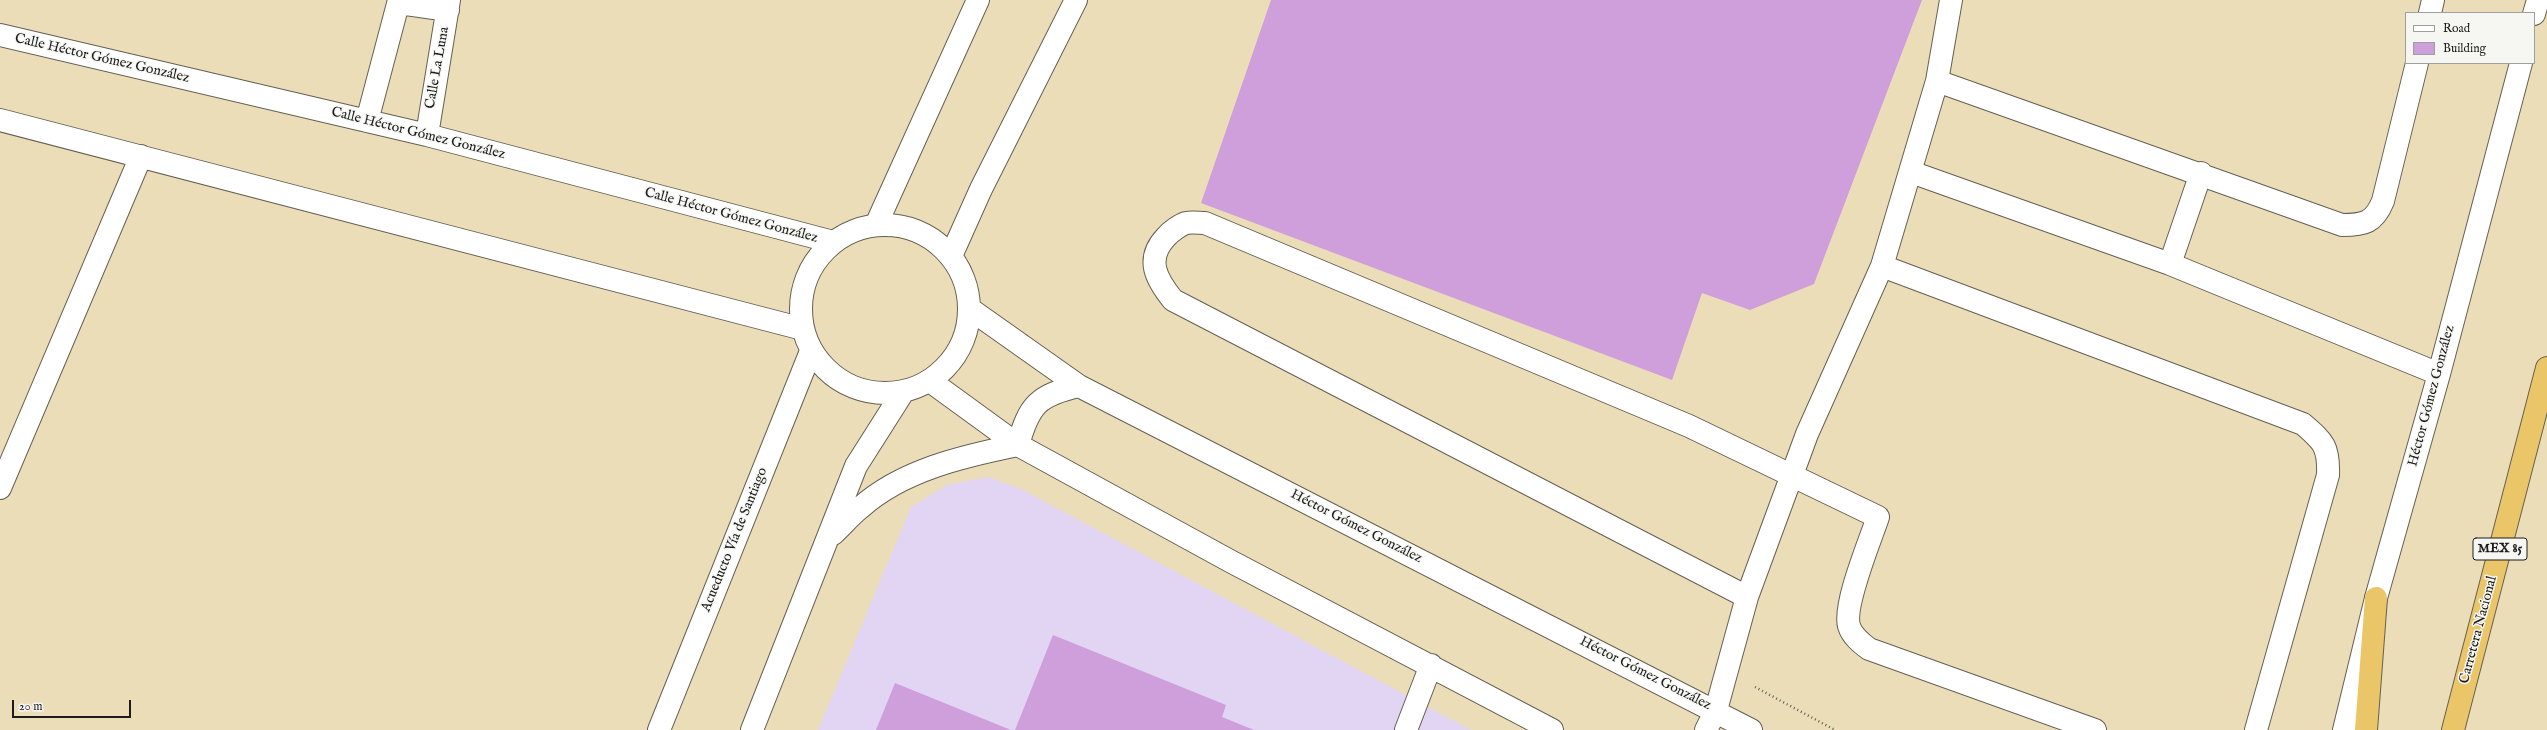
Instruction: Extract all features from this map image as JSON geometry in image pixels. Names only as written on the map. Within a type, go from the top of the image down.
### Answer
[{"type":"highway","name":"Carretera Nacional","points":[[2454,730],[2547,368]]},
{"type":"highway","points":[[2366,730],[2376,598]]},
{"type":"street","points":[[876,225],[978,0]]},
{"type":"street","points":[[951,256],[981,189],[1076,0]]},
{"type":"street","points":[[1706,730],[1716,710],[1747,597],[1807,434],[1882,266],[1937,81],[1951,0]]},
{"type":"street","points":[[2430,12],[2433,0]]},
{"type":"street","points":[[2535,12],[2538,0]]},
{"type":"street","points":[[367,121],[399,1],[448,5]]},
{"type":"street","name":"Calle La Luna","points":[[427,135],[448,5]]},
{"type":"street","name":"Calle Héctor Gómez González","points":[[0,35],[427,135],[833,242]]},
{"type":"street","points":[[1937,81],[2201,173],[2342,225],[2360,225],[2377,216],[2383,201],[2417,64]]},
{"type":"street","name":"Héctor Gómez González","points":[[2344,730],[2376,598],[2439,374],[2521,64]]},
{"type":"street","points":[[0,120],[803,329]]},
{"type":"street","points":[[0,488],[142,156]]},
{"type":"street","points":[[1911,172],[2170,264],[2439,374]]},
{"type":"street","points":[[2170,264],[2201,173]]},
{"type":"street","points":[[1747,597],[1172,300],[1160,284],[1154,266],[1156,247],[1169,234],[1186,223],[1205,223],[1689,426],[1791,477],[1878,517],[1847,610],[1849,627],[1857,640],[1869,649],[2095,730]]},
{"type":"street","points":[[876,225],[904,226],[930,237],[951,256],[965,281],[970,309],[965,337],[951,362],[930,381],[904,392],[877,394],[851,387],[828,371],[811,351],[803,329],[802,297],[812,266],[833,242],[853,230],[876,225]]},
{"type":"street","points":[[1882,266],[2303,424],[2319,438],[2329,455],[2328,475],[2256,730]]},
{"type":"street","name":"Héctor Gómez González","points":[[970,309],[1079,386],[1716,710],[1751,730]]},
{"type":"street","name":"Acueducto Vía de Santiago","points":[[659,730],[811,351]]},
{"type":"street","points":[[930,381],[1018,445],[1230,561],[1431,665],[1552,730]]},
{"type":"street","points":[[1018,445],[1025,421],[1038,401],[1055,391],[1079,386]]},
{"type":"street","points":[[752,730],[856,466],[904,392]]},
{"type":"street","points":[[827,541],[860,507],[893,486],[963,456],[1018,445]]},
{"type":"street","points":[[1406,730],[1431,665]]},
{"type":"path","points":[[1726,672],[1835,730]]},
{"type":"shaded area","points":[[988,477],[1021,489],[1471,730],[818,730],[911,507],[947,485]]},
{"type":"building","points":[[1271,0],[1922,0],[1814,284],[1750,310],[1702,293],[1672,380],[1201,203]]},
{"type":"building","points":[[1053,635],[1226,705],[1222,717],[1254,730],[1015,730]]},
{"type":"building","points":[[895,683],[1011,730],[876,730]]}]
